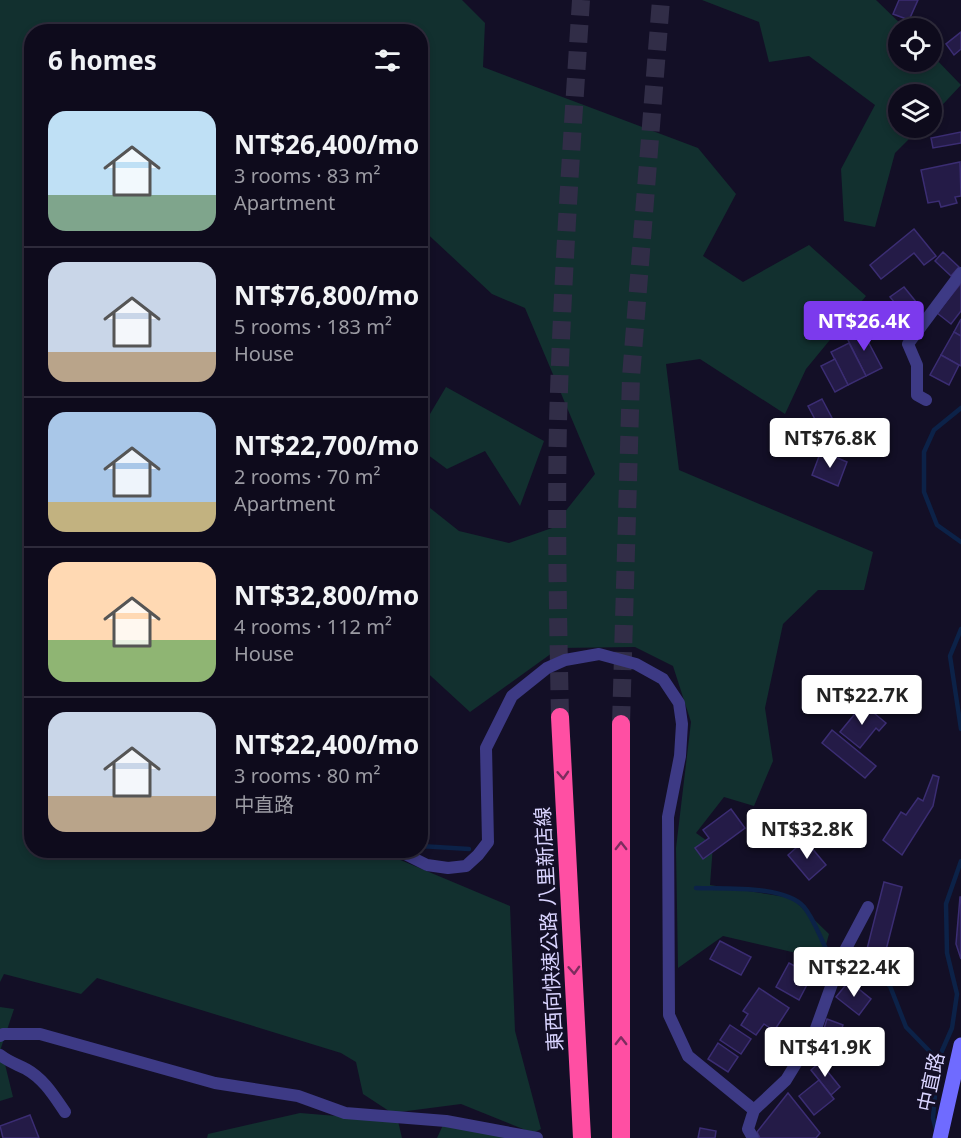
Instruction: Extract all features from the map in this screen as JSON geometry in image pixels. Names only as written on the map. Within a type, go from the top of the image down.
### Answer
[{"type":"highway","name":"東西向快速公路 八里新店線","points":[[560,717],[582,1138]]},
{"type":"highway","points":[[621,724],[621,1138]]},
{"type":"street","points":[[926,400],[917,395],[917,365],[908,344],[961,273]]},
{"type":"street","points":[[413,858],[427,865],[448,868],[466,866],[488,842],[486,748],[494,727],[512,696],[547,668],[565,660],[598,654],[636,663],[663,679],[679,703],[682,724],[680,756],[668,817],[669,1015],[688,1056],[753,1110]]},
{"type":"street","points":[[753,1138],[748,1129],[753,1110],[786,1080],[814,1034],[842,956],[868,907]]},
{"type":"street","points":[[0,1036],[3,1034],[40,1034],[215,1083],[298,1096],[345,1113],[447,1121],[537,1138]]},
{"type":"street","name":"中直路","points":[[941,1133],[961,1045]]},
{"type":"street","points":[[0,1055],[10,1064],[26,1069],[48,1087],[66,1112]]},
{"type":"green space","points":[[0,0],[462,0],[485,23],[483,67],[698,148],[736,194],[703,256],[743,282],[809,245],[866,296],[806,369],[785,414],[700,359],[666,364],[679,470],[873,552],[864,590],[818,590],[783,624],[765,708],[773,761],[754,806],[724,797],[696,833],[713,845],[710,885],[792,898],[829,934],[822,959],[723,936],[678,968],[676,848],[691,722],[673,666],[635,647],[559,648],[470,712],[428,673],[428,506],[459,531],[509,543],[552,528],[595,474],[525,308],[492,294],[428,234],[428,24],[24,24],[24,858],[396,858],[510,906],[515,1031],[541,1129],[533,1133],[461,1104],[392,1113],[363,1094],[356,1062],[341,1053],[97,978],[81,994],[4,974],[0,982]]},
{"type":"green space","points":[[702,0],[876,0],[895,18],[888,18],[888,72],[942,72],[942,65],[961,85],[942,105],[942,84],[888,84],[888,138],[910,138],[895,153],[875,227],[844,221],[841,169],[875,105],[809,56],[769,62],[759,22]]},
{"type":"green space","points":[[446,387],[544,441],[520,506],[485,451],[447,469],[428,455],[428,417]]},
{"type":"green space","points":[[0,1007],[14,1009],[1,1048],[13,1097],[0,1101]]},
{"type":"green space","points":[[300,1113],[398,1121],[402,1138],[207,1138],[208,1134]]},
{"type":"green space","points":[[443,1125],[517,1138],[437,1138]]},
{"type":"building","points":[[899,0],[918,0],[910,18],[893,14]]},
{"type":"building","points":[[961,32],[961,49],[954,55],[946,44]]},
{"type":"building","points":[[961,132],[961,143],[933,148],[931,138],[942,138],[942,136]]},
{"type":"building","points":[[960,162],[961,196],[955,197],[957,203],[941,207],[939,201],[928,203],[921,170]]},
{"type":"building","points":[[914,229],[936,256],[924,265],[914,253],[881,279],[870,265]]},
{"type":"building","points":[[943,252],[959,267],[951,276],[935,261]]},
{"type":"building","points":[[961,283],[961,311],[951,324],[937,313]]},
{"type":"building","points":[[904,287],[921,308],[908,319],[890,297]]},
{"type":"building","points":[[961,319],[961,336],[954,332]]},
{"type":"building","points":[[861,328],[882,368],[866,376],[846,336]]},
{"type":"building","points":[[954,332],[961,336],[961,366],[941,355]]},
{"type":"building","points":[[849,343],[866,376],[848,385],[831,352]]},
{"type":"building","points":[[941,355],[959,365],[949,385],[930,375]]},
{"type":"building","points":[[835,359],[848,385],[835,392],[821,366]]},
{"type":"building","points":[[822,399],[832,418],[818,425],[808,406]]},
{"type":"building","points":[[821,451],[847,462],[838,486],[812,475]]},
{"type":"building","points":[[863,704],[886,723],[879,731],[876,728],[860,748],[840,732]]},
{"type":"building","points":[[832,730],[876,766],[865,778],[822,743]]},
{"type":"building","points":[[933,775],[939,777],[933,806],[902,855],[883,840],[901,812],[906,815],[918,798],[923,801]]},
{"type":"building","points":[[731,809],[745,828],[703,859],[695,848],[709,838],[703,830]]},
{"type":"building","points":[[805,840],[826,865],[809,880],[788,855]]},
{"type":"building","points":[[884,882],[902,887],[884,958],[866,953]]},
{"type":"building","points":[[961,897],[961,959],[956,944]]},
{"type":"building","points":[[720,941],[751,957],[741,975],[710,959]]},
{"type":"building","points":[[789,963],[812,975],[799,1000],[776,987]]},
{"type":"building","points":[[849,981],[871,999],[859,1015],[836,997]]},
{"type":"building","points":[[759,988],[789,1008],[774,1031],[764,1024],[756,1035],[741,1025],[748,1014],[743,1011]]},
{"type":"building","points":[[827,1019],[843,1025],[837,1043],[821,1038]]},
{"type":"building","points":[[730,1025],[751,1039],[741,1054],[720,1040]]},
{"type":"building","points":[[718,1043],[738,1057],[728,1072],[708,1059]]},
{"type":"building","points":[[820,1062],[840,1087],[831,1095],[811,1070]]},
{"type":"building","points":[[819,1080],[834,1099],[814,1115],[799,1096]]},
{"type":"building","points":[[788,1093],[820,1133],[816,1138],[760,1138],[757,1132]]},
{"type":"building","points":[[30,1115],[39,1138],[3,1138],[0,1126]]},
{"type":"building","points":[[700,1128],[716,1131],[715,1138],[698,1138]]},
{"type":"waterway","points":[[961,408],[934,430],[924,452],[924,492],[937,525],[961,542]]},
{"type":"waterway","points":[[961,629],[950,656],[961,729]]},
{"type":"waterway","points":[[428,846],[469,849]]},
{"type":"waterway","points":[[936,1130],[933,1118],[938,1060],[952,1028],[957,994],[947,953],[946,904],[961,861]]},
{"type":"waterway","points":[[696,888],[753,890],[783,895],[795,900],[808,912],[830,956]]},
{"type":"waterway","points":[[874,971],[890,986],[906,1027],[938,1060]]},
{"type":"tunnel","points":[[560,717],[558,422],[581,0]]},
{"type":"tunnel","points":[[621,724],[631,377],[661,0]]}]
